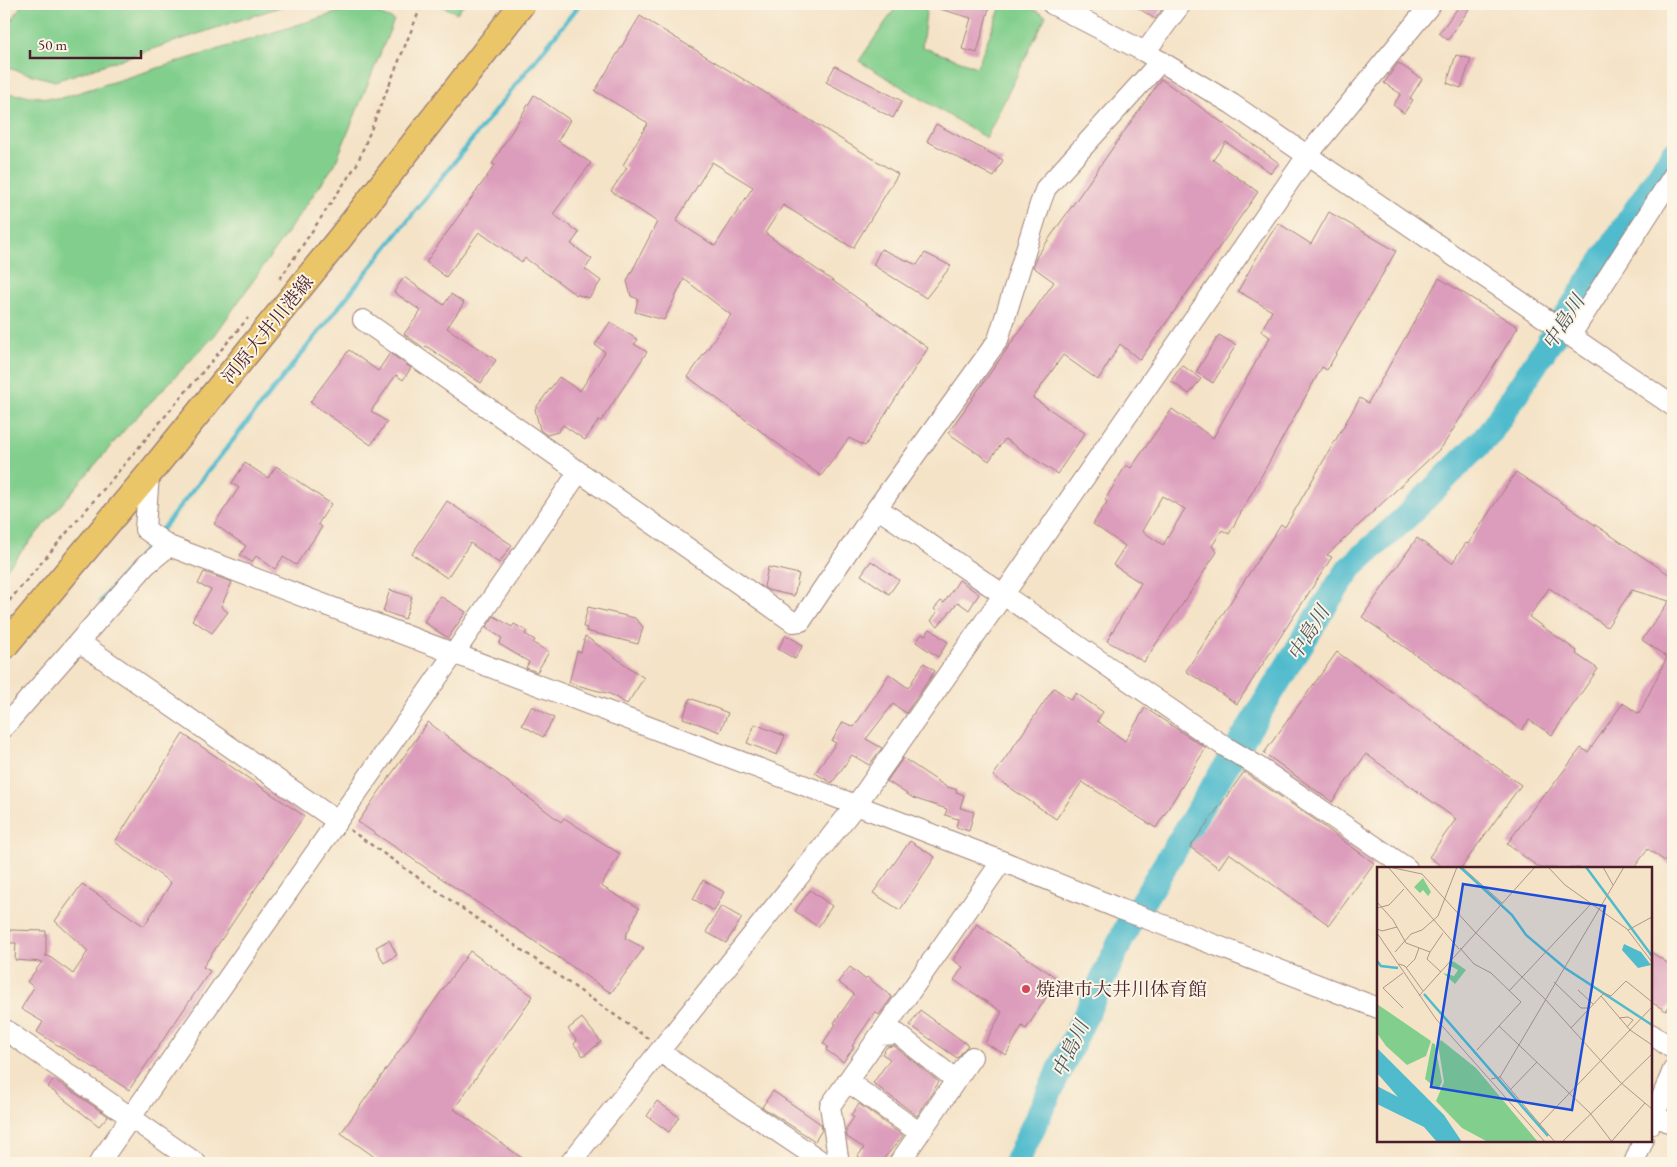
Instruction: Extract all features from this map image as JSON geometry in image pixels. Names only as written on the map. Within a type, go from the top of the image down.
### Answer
[{"type":"main road","name":"河原大井川港線","points":[[4,648],[149,474],[340,238],[522,4]]},
{"type":"street","points":[[1052,4],[1153,57],[1232,104],[1673,406]]},
{"type":"street","points":[[362,320],[793,622],[801,621],[878,508],[998,340],[1046,188],[1153,57],[1181,4]]},
{"type":"street","points":[[570,1163],[856,805],[1307,156],[1431,4]]},
{"type":"street","points":[[1570,335],[1673,176]]},
{"type":"street","points":[[99,1163],[578,473]]},
{"type":"street","points":[[149,474],[145,529],[167,544],[856,805],[1377,1008]]},
{"type":"street","points":[[878,508],[1221,744],[1254,764],[1406,867]]},
{"type":"street","points":[[4,727],[146,565],[167,544]]},
{"type":"street","points":[[79,642],[337,821]]},
{"type":"street","points":[[840,1163],[830,1106],[1002,861]]},
{"type":"street","points":[[4,1029],[196,1163]]},
{"type":"street","points":[[880,1035],[898,1034],[956,1080]]},
{"type":"street","points":[[1652,1035],[1673,1049]]},
{"type":"street","points":[[661,1050],[824,1163]]},
{"type":"street","points":[[899,1163],[972,1057]]},
{"type":"street","points":[[1673,1070],[1652,1118],[1673,1124]]},
{"type":"street","points":[[847,1082],[920,1133]]},
{"type":"street","points":[[1634,1163],[1644,1142]]},
{"type":"path","points":[[275,286],[357,164],[422,4]]},
{"type":"path","points":[[4,607],[250,315]]},
{"type":"path","points":[[337,821],[661,1050]]},
{"type":"green space","points":[[22,4],[289,4],[55,81],[4,67],[4,33]]},
{"type":"green space","points":[[437,4],[464,4],[457,13]]},
{"type":"green space","points":[[898,4],[927,4],[922,47],[977,67],[1002,4],[1024,4],[1046,16],[986,138],[859,61]]},
{"type":"green space","points":[[358,6],[394,20],[335,164],[215,335],[127,427],[4,572],[4,93],[58,99]]},
{"type":"building","points":[[933,4],[990,4],[977,53],[962,49],[971,18],[933,7]]},
{"type":"building","points":[[1132,4],[1166,4],[1155,19]]},
{"type":"building","points":[[1461,4],[1471,6],[1448,40],[1439,33]]},
{"type":"building","points":[[640,16],[898,174],[853,248],[783,205],[765,233],[928,348],[865,446],[849,438],[821,476],[688,377],[731,315],[684,279],[664,320],[635,312],[638,299],[631,296],[627,281],[657,222],[611,191],[627,168],[623,165],[648,123],[595,91]],"holes":[[[712,162],[753,187],[715,246],[676,221]]]},
{"type":"building","points":[[1456,55],[1471,59],[1461,88],[1447,83]]},
{"type":"building","points":[[1398,63],[1422,79],[1410,98],[1413,100],[1404,113],[1393,105],[1401,94],[1384,83]]},
{"type":"building","points":[[835,66],[902,101],[893,118],[826,82]]},
{"type":"building","points":[[1161,79],[1279,163],[1271,173],[1226,142],[1213,160],[1258,192],[1140,360],[1120,344],[1098,380],[1063,355],[1033,398],[1085,433],[1057,474],[1005,439],[989,461],[948,433],[1054,282],[1033,267],[1037,256]]},
{"type":"building","points":[[534,95],[570,120],[558,141],[591,163],[553,214],[579,233],[571,244],[592,259],[585,269],[601,281],[589,298],[575,294],[525,258],[522,262],[479,232],[446,277],[426,262],[495,165],[492,164]]},
{"type":"building","points":[[936,124],[1003,160],[994,177],[927,141]]},
{"type":"building","points":[[1329,212],[1396,251],[1327,370],[1322,367],[1229,534],[1222,530],[1212,546],[1217,552],[1144,662],[1107,641],[1141,583],[1113,565],[1125,546],[1093,524],[1126,465],[1131,468],[1172,409],[1213,438],[1270,337],[1261,331],[1272,311],[1238,291],[1278,223],[1311,244]],"holes":[[[1162,496],[1185,509],[1163,545],[1142,531]]]},
{"type":"building","points":[[881,249],[917,265],[925,253],[951,266],[926,298],[873,265]]},
{"type":"building","points":[[404,277],[444,305],[451,294],[464,303],[447,328],[496,360],[481,383],[426,346],[424,348],[404,334],[421,311],[394,292]]},
{"type":"building","points":[[1439,278],[1518,327],[1442,447],[1327,555],[1332,557],[1237,704],[1186,671],[1281,524],[1285,527],[1360,398],[1368,403]]},
{"type":"building","points":[[610,322],[638,340],[634,344],[647,352],[601,421],[599,420],[585,440],[563,425],[558,432],[547,435],[540,430],[535,409],[559,377],[580,391],[605,352],[595,345]]},
{"type":"building","points":[[1219,335],[1236,345],[1213,383],[1196,372]]},
{"type":"building","points":[[349,350],[378,371],[390,353],[411,368],[403,380],[396,375],[371,411],[387,422],[371,445],[310,402]]},
{"type":"building","points":[[1182,365],[1201,379],[1189,394],[1171,381]]},
{"type":"building","points":[[245,463],[268,478],[276,466],[331,504],[318,524],[322,527],[296,565],[283,557],[275,569],[256,556],[252,562],[240,555],[246,546],[214,524],[239,488],[232,483]]},
{"type":"building","points":[[1516,472],[1673,577],[1673,867],[1648,849],[1635,867],[1539,867],[1507,844],[1545,792],[1547,793],[1581,748],[1588,752],[1623,703],[1639,714],[1667,657],[1642,640],[1669,601],[1632,590],[1607,627],[1549,588],[1529,617],[1577,651],[1576,654],[1598,669],[1552,735],[1529,720],[1522,730],[1362,617],[1417,538],[1452,563],[1466,543],[1468,544]]},
{"type":"building","points":[[447,501],[512,545],[499,563],[470,543],[447,578],[412,554]]},
{"type":"building","points":[[871,561],[899,580],[889,594],[861,575]]},
{"type":"building","points":[[768,567],[799,574],[794,596],[768,590],[764,587]]},
{"type":"building","points":[[204,572],[232,582],[221,607],[228,612],[212,633],[192,620],[211,590],[198,584]]},
{"type":"building","points":[[959,580],[979,594],[969,610],[958,602],[938,626],[931,621],[937,612],[934,609],[941,601],[944,603]]},
{"type":"building","points":[[390,590],[412,597],[405,619],[383,611]]},
{"type":"building","points":[[440,596],[466,612],[448,638],[424,622]]},
{"type":"building","points":[[588,607],[635,618],[643,627],[638,644],[586,631],[587,628],[583,627]]},
{"type":"building","points":[[494,616],[512,627],[514,624],[527,631],[525,634],[535,640],[533,643],[549,652],[537,672],[526,668],[529,662],[499,644],[502,638],[486,628]]},
{"type":"building","points":[[930,629],[948,642],[938,657],[916,642],[922,634],[926,635]]},
{"type":"building","points":[[786,635],[803,645],[795,659],[778,649]]},
{"type":"building","points":[[585,636],[644,678],[627,704],[610,694],[569,683],[577,651],[581,652]]},
{"type":"building","points":[[1337,652],[1521,785],[1462,867],[1443,867],[1429,857],[1456,819],[1366,754],[1332,802],[1264,753]]},
{"type":"building","points":[[924,663],[935,671],[906,713],[893,704],[866,739],[882,748],[869,765],[852,755],[832,783],[815,773],[836,743],[832,741],[843,722],[854,727],[889,674],[908,688]]},
{"type":"building","points":[[1054,688],[1071,700],[1076,693],[1103,712],[1097,721],[1125,741],[1145,708],[1206,748],[1156,828],[1082,782],[1056,819],[993,776]]},
{"type":"building","points":[[690,698],[728,713],[720,732],[683,718]]},
{"type":"building","points":[[532,706],[554,718],[543,737],[522,725]]},
{"type":"building","points":[[428,722],[561,822],[564,818],[620,854],[601,886],[639,908],[625,938],[644,948],[611,993],[358,822]]},
{"type":"building","points":[[755,724],[785,736],[777,755],[747,743]]},
{"type":"building","points":[[183,734],[304,816],[203,967],[210,971],[129,1090],[37,1032],[43,1022],[21,1009],[34,987],[27,982],[42,962],[15,960],[16,943],[10,943],[10,930],[46,931],[46,957],[47,955],[73,974],[88,951],[55,921],[82,884],[144,926],[171,883],[115,842]]},
{"type":"building","points":[[903,758],[945,786],[957,790],[956,792],[964,795],[960,808],[974,812],[969,831],[956,827],[958,819],[945,815],[947,809],[913,798],[887,781]]},
{"type":"building","points":[[1244,772],[1311,817],[1374,863],[1329,925],[1229,853],[1219,868],[1190,847]]},
{"type":"building","points":[[910,841],[935,857],[900,910],[873,893]]},
{"type":"building","points":[[703,880],[724,892],[714,911],[693,899]]},
{"type":"building","points":[[810,890],[832,906],[818,927],[795,911]]},
{"type":"building","points":[[721,906],[742,918],[726,943],[706,932]]},
{"type":"building","points":[[977,924],[1058,979],[1026,1029],[1022,1026],[1006,1055],[985,1043],[1002,1012],[954,980],[963,967],[953,960]]},
{"type":"building","points":[[389,940],[397,955],[384,963],[376,947]]},
{"type":"building","points":[[470,951],[533,996],[454,1109],[529,1163],[383,1163],[341,1133]]},
{"type":"building","points":[[1652,953],[1673,967],[1673,1000],[1666,1011],[1652,1003]]},
{"type":"building","points":[[850,967],[865,979],[867,977],[892,997],[879,1015],[875,1012],[843,1062],[826,1050],[828,1047],[823,1043],[854,994],[838,982]]},
{"type":"building","points":[[920,1010],[968,1045],[957,1058],[910,1025]]},
{"type":"building","points":[[582,1018],[601,1042],[583,1056],[574,1044],[577,1041],[568,1029]]},
{"type":"building","points":[[894,1046],[939,1082],[917,1116],[873,1083],[890,1059],[882,1054],[887,1047]]},
{"type":"building","points":[[54,1079],[108,1116],[99,1126],[48,1087]]},
{"type":"building","points":[[773,1091],[821,1124],[822,1130],[815,1141],[762,1107]]},
{"type":"building","points":[[657,1101],[679,1117],[669,1132],[647,1116]]},
{"type":"building","points":[[859,1104],[903,1136],[880,1163],[867,1163],[858,1156],[864,1148],[847,1137],[846,1129],[854,1117],[851,1115]]},
{"type":"waterway","points":[[159,533],[580,4]]},
{"type":"waterway","name":"中島川","points":[[1016,1163],[1128,925],[1330,597],[1350,568],[1406,517],[1489,434],[1673,154]]},
{"type":"waterway","points":[[101,601],[153,541]]},
{"type":"place","name":"焼津市大井川体育館","points":[[1026,989]]}]
